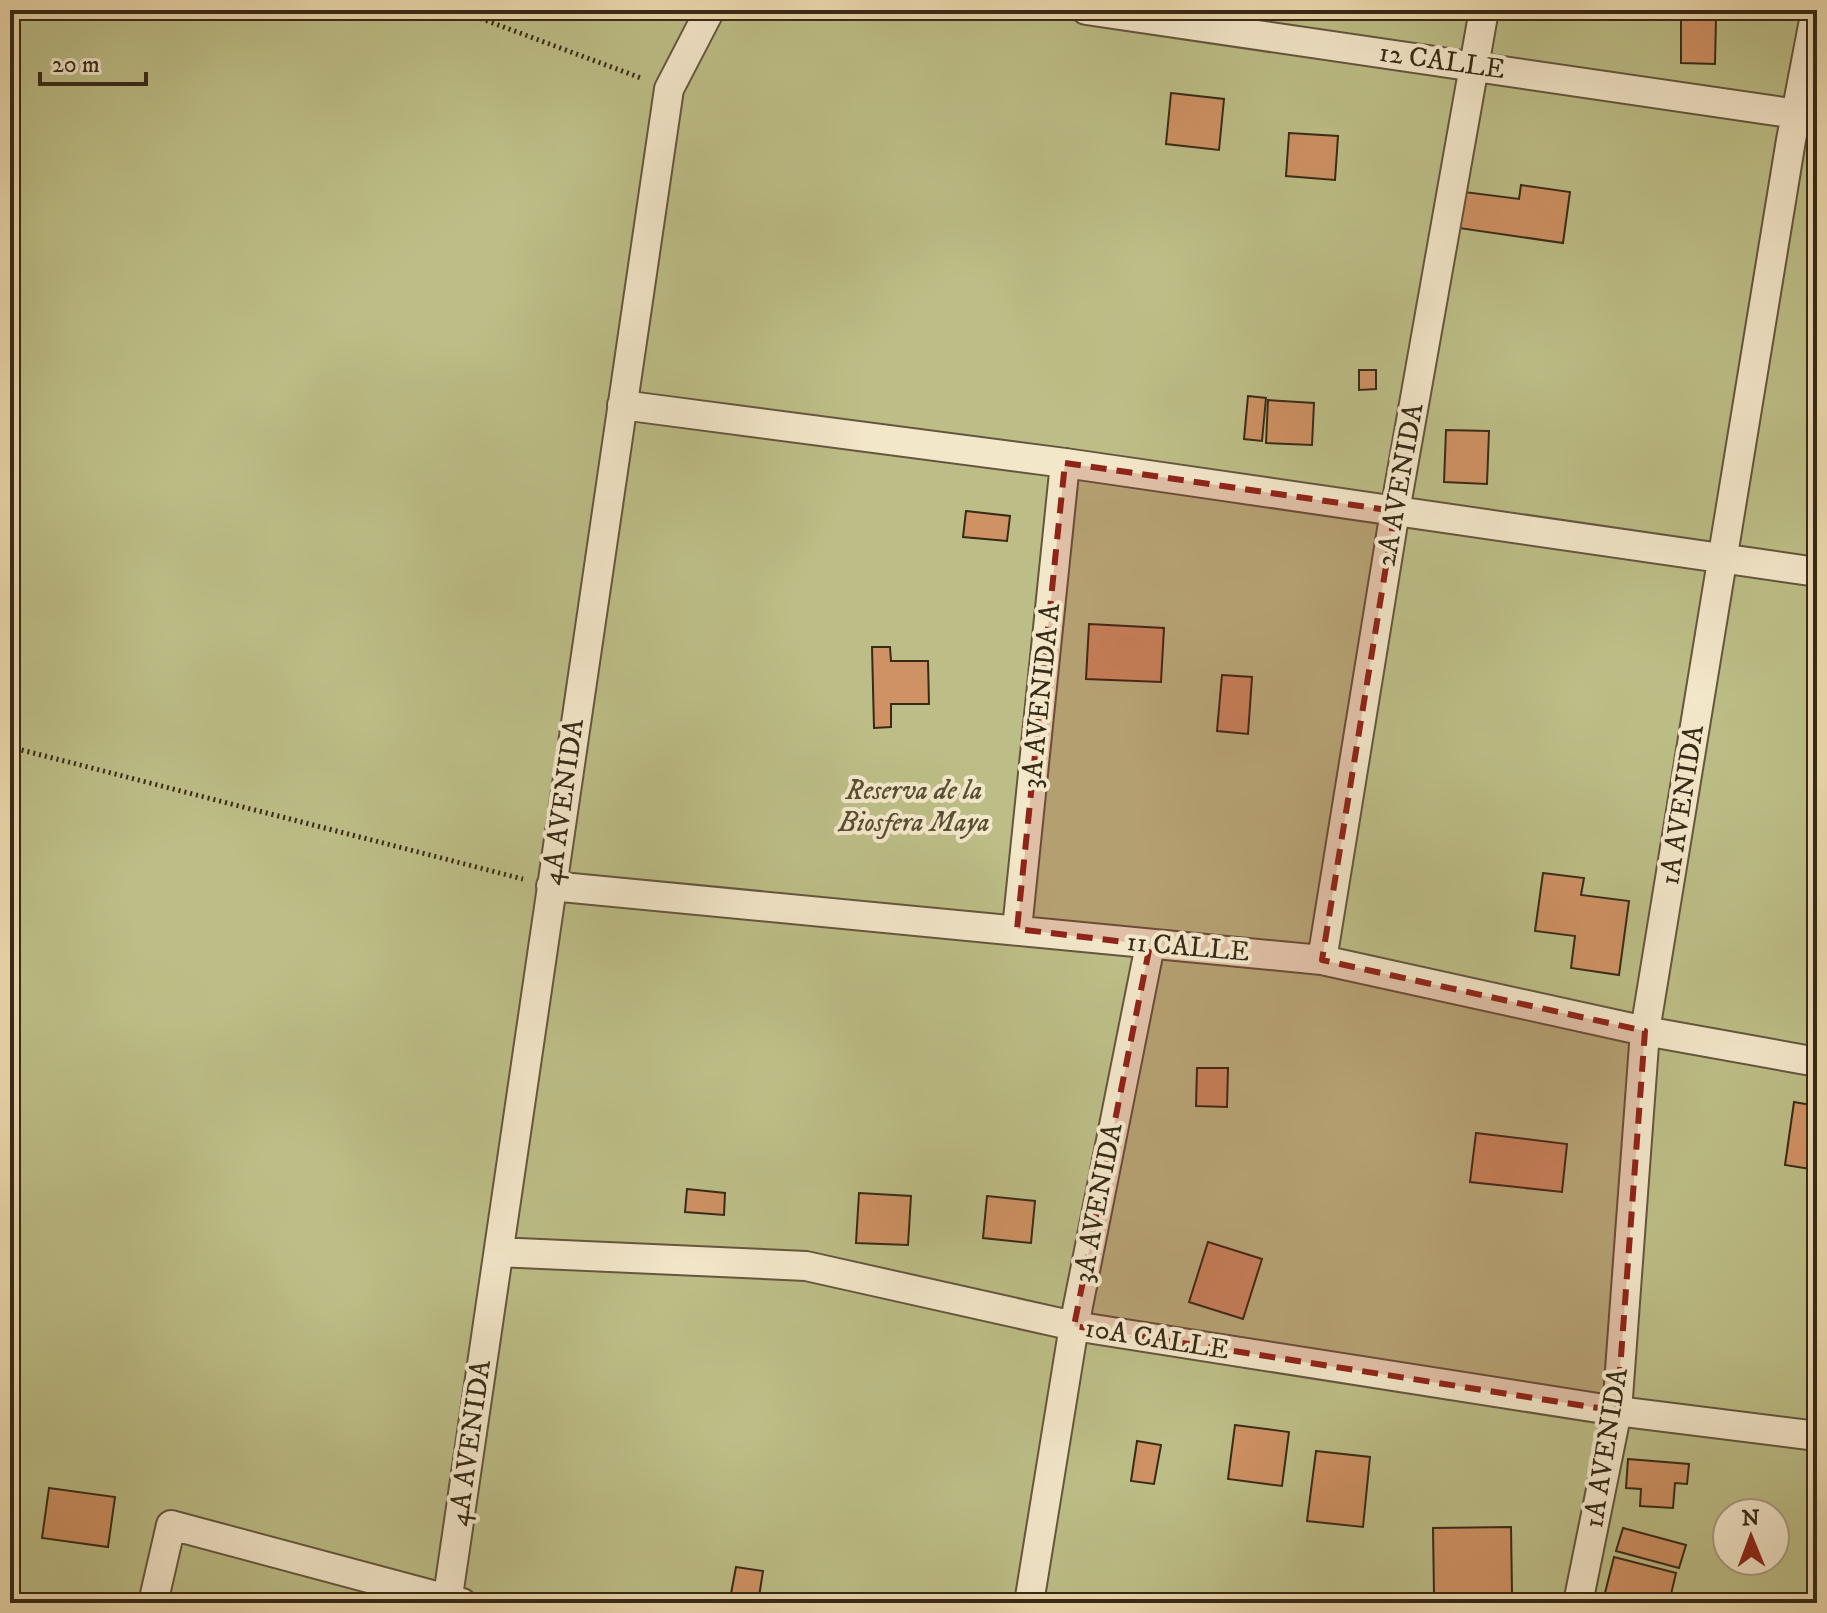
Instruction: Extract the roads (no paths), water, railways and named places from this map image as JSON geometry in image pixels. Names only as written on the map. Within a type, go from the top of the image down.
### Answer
[{"type":"street","name":"4A AVENIDA","points":[[452,1602],[551,886],[669,89],[710,10]]},
{"type":"street","name":"12 CALLE","points":[[1086,10],[1797,114]]},
{"type":"street","name":"2A AVENIDA","points":[[1322,960],[1395,511],[1484,10]]},
{"type":"street","name":"1A AVENIDA","points":[[1578,1603],[1617,1411],[1645,1031],[1816,10]]},
{"type":"street","points":[[622,405],[1065,463],[1817,572]]},
{"type":"street","name":"3A AVENIDA A","points":[[1017,929],[1065,463]]},
{"type":"street","name":"11 CALLE","points":[[551,886],[1322,960],[1645,1031],[1817,1062]]},
{"type":"street","name":"3A AVENIDA","points":[[1029,1603],[1074,1326],[1150,945]]},
{"type":"street","name":"10A CALLE","points":[[499,1252],[806,1266],[1074,1326],[1617,1411],[1817,1436]]},
{"type":"street","points":[[153,1603],[171,1525],[452,1602]]},
{"type":"park label","name":"Reserva de la Biosfera Maya","points":[[914,806]]}]
